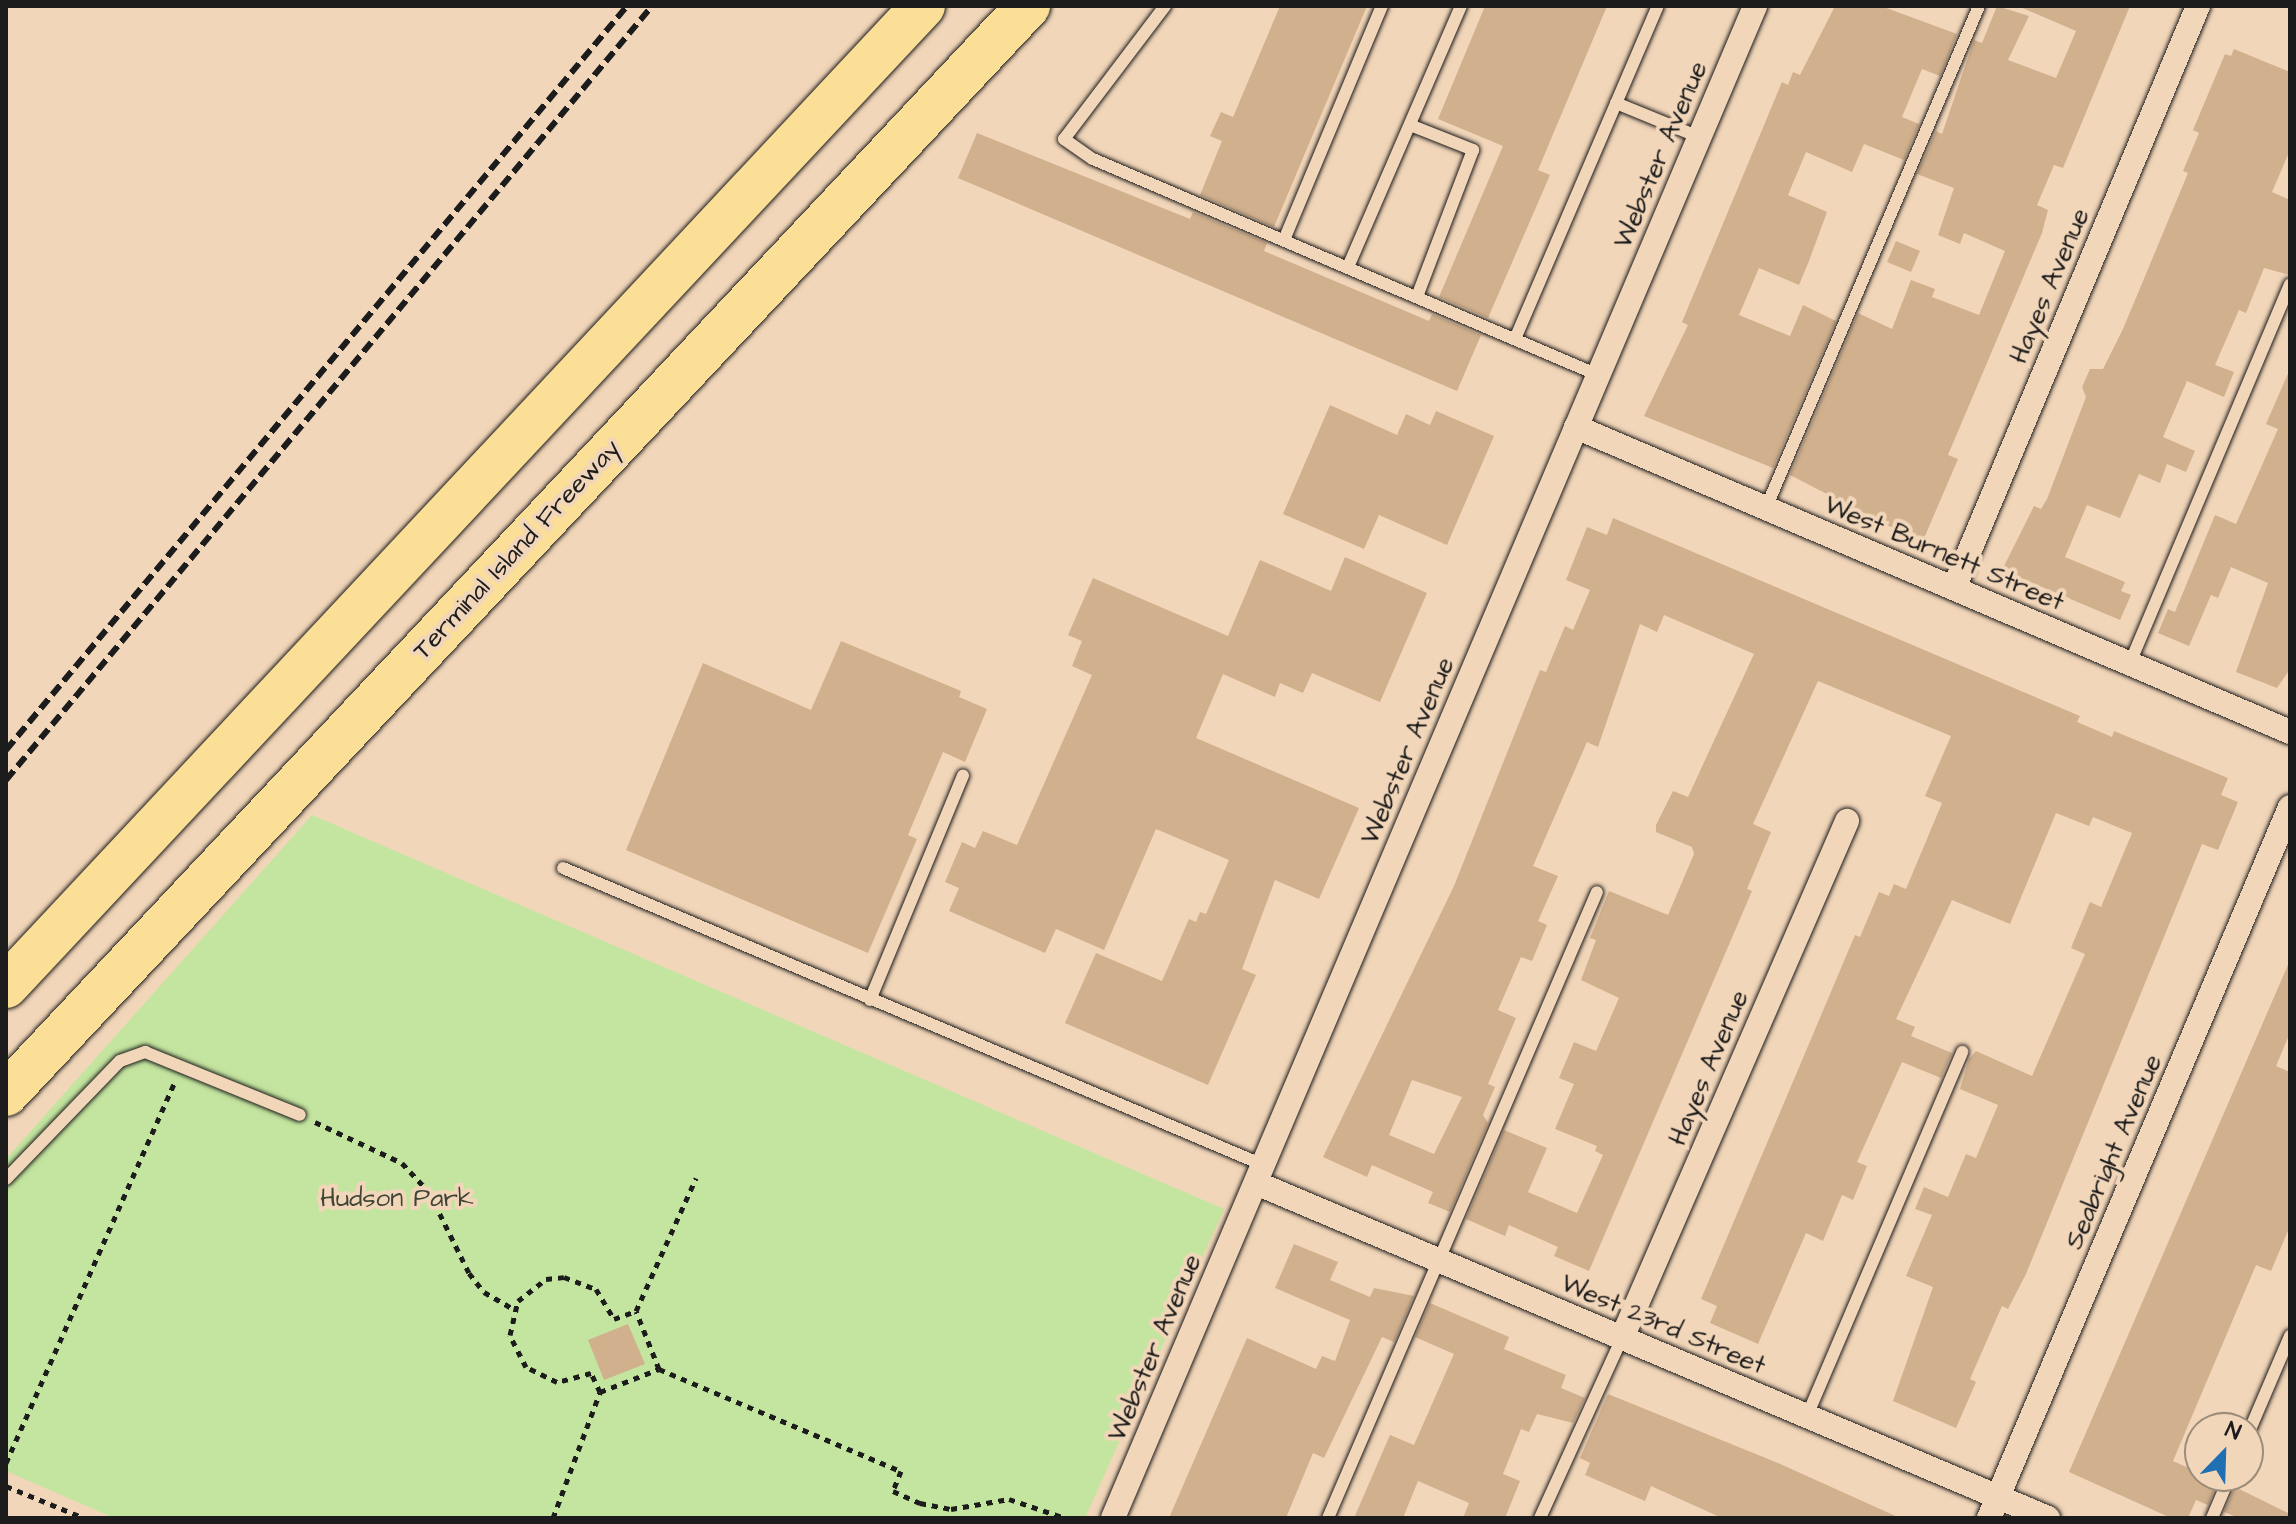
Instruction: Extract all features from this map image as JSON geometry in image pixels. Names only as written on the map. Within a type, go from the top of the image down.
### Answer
[{"type":"highway","points":[[6,986],[923,6]]},
{"type":"highway","name":"Terminal Island Freeway","points":[[6,1094],[1028,6]]},
{"type":"street","name":"Webster Avenue","points":[[1113,1518],[1755,6]]},
{"type":"street","name":"Hayes Avenue","points":[[1954,588],[2198,6]]},
{"type":"street","name":"West Burnett Street","points":[[1576,427],[2290,732]]},
{"type":"street","name":"Seabright Avenue","points":[[1993,1507],[2290,807]]},
{"type":"street","name":"Hayes Avenue","points":[[1622,1338],[1847,821]]},
{"type":"street","name":"West 23rd Street","points":[[1260,1174],[1439,1261],[1807,1416],[1993,1507],[2048,1518]]},
{"type":"lane","points":[[1165,6],[1064,139],[1093,159],[1598,375]]},
{"type":"lane","points":[[1284,240],[1382,6]]},
{"type":"lane","points":[[1348,267],[1461,6]]},
{"type":"lane","points":[[1515,339],[1658,6]]},
{"type":"lane","points":[[1766,508],[1979,6]]},
{"type":"lane","points":[[1616,103],[1699,137]]},
{"type":"lane","points":[[1410,125],[1473,150],[1417,297]]},
{"type":"lane","points":[[2130,663],[2290,284]]},
{"type":"lane","points":[[870,1000],[963,776]]},
{"type":"lane","points":[[563,868],[870,1000],[1260,1174]]},
{"type":"lane","points":[[1328,1518],[1597,892]]},
{"type":"lane","points":[[6,1179],[120,1061],[145,1052],[300,1115]]},
{"type":"lane","points":[[1807,1416],[1962,1052]]},
{"type":"lane","points":[[2257,1412],[2290,1336]]},
{"type":"lane","points":[[1540,1518],[1622,1338]]},
{"type":"lane","points":[[2212,1518],[2223,1492]]},
{"type":"path","points":[[6,1463],[182,1065]]},
{"type":"path","points":[[300,1115],[402,1163],[429,1192],[469,1273],[484,1292],[515,1309]]},
{"type":"path","points":[[553,1518],[600,1392],[591,1373],[557,1382],[526,1367],[510,1335],[515,1309],[530,1288],[564,1277],[596,1289],[614,1319],[636,1311],[696,1178]]},
{"type":"path","points":[[636,1311],[659,1369]]},
{"type":"path","points":[[600,1392],[659,1369],[901,1471],[893,1491],[920,1503],[951,1509],[1009,1499],[1065,1518]]},
{"type":"path","points":[[6,1486],[84,1518]]},
{"type":"green space","name":"Hudson Park","points":[[312,815],[1224,1209],[1085,1518],[114,1518],[6,1471],[6,1159]]},
{"type":"building","points":[[1280,6],[1367,6],[1274,227],[1200,195],[1222,141],[1210,136],[1221,112],[1233,117]]},
{"type":"building","points":[[1485,6],[1607,6],[1538,170],[1550,175],[1488,318],[1439,297],[1503,146],[1438,119]]},
{"type":"building","points":[[1835,6],[1881,6],[1957,34],[1940,76],[1922,69],[1902,117],[1919,124],[1904,160],[1864,144],[1852,172],[1806,152],[1788,195],[1827,212],[1809,261],[1799,285],[1759,268],[1739,315],[1790,336],[1803,305],[1836,321],[1773,468],[1644,416],[1688,325],[1682,322],[1782,82],[1788,85],[1793,72],[1800,75]]},
{"type":"building","points":[[1997,6],[2029,16],[2008,60],[2056,78],[2076,31],[2018,6],[2130,6],[2063,168],[2054,165],[2037,205],[2048,210],[2042,233],[1948,455],[1958,459],[1922,543],[1790,475],[1858,313],[1892,329],[1911,280],[1935,289],[1932,297],[1979,315],[2005,251],[1964,233],[1960,244],[1938,235],[1954,188],[1917,174],[1936,131],[1942,134],[1974,40],[1982,43]]},
{"type":"building","points":[[2234,49],[2290,72],[2290,150],[2272,192],[2290,200],[2290,275],[2264,268],[2246,313],[2239,310],[2215,365],[2234,372],[2224,397],[2187,381],[2163,437],[2195,451],[2186,472],[2167,464],[2160,483],[2139,474],[2120,518],[2087,505],[2065,557],[2125,582],[2121,591],[2131,595],[2120,620],[2002,570],[2034,506],[2041,509],[2047,499],[2086,397],[2082,387],[2090,369],[2103,369],[2123,329],[2188,173],[2183,171],[2199,133],[2193,130],[2225,54],[2231,56]]},
{"type":"building","points":[[977,133],[1190,219],[1193,212],[1267,243],[1264,251],[1429,321],[1432,314],[1481,335],[1457,391],[958,178]]},
{"type":"building","points":[[1896,241],[1920,251],[1911,272],[1887,262]]},
{"type":"building","points":[[2290,369],[2290,669],[2277,688],[2236,672],[2268,583],[2231,567],[2218,598],[2211,595],[2189,646],[2158,633],[2168,609],[2175,612],[2215,515],[2236,524],[2278,429],[2266,424]]},
{"type":"building","points":[[1330,405],[1397,435],[1406,414],[1430,425],[1436,411],[1494,436],[1447,545],[1379,515],[1364,549],[1283,514]]},
{"type":"building","points":[[1613,518],[2080,716],[2077,722],[2112,737],[2114,731],[2228,778],[2221,795],[2238,802],[2218,850],[2202,844],[2026,1274],[2008,1309],[2002,1306],[1970,1379],[1976,1382],[1956,1428],[1893,1401],[1933,1287],[1906,1276],[1932,1215],[1915,1209],[1924,1187],[1948,1197],[1966,1154],[1976,1158],[1998,1105],[1960,1089],[1969,1059],[1976,1051],[2032,1076],[2085,954],[2071,948],[2090,902],[2101,907],[2132,833],[2093,817],[2089,826],[2056,813],[2010,924],[1952,900],[1896,1019],[1915,1027],[1911,1036],[1952,1053],[1941,1078],[1902,1062],[1857,1162],[1867,1166],[1853,1200],[1842,1195],[1823,1241],[1806,1233],[1758,1344],[1710,1323],[1717,1306],[1701,1299],[1855,935],[1860,937],[1879,892],[1889,896],[1894,884],[1906,889],[1942,803],[1925,796],[1951,736],[1818,681],[1753,824],[1771,832],[1747,889],[1752,891],[1589,1271],[1554,1256],[1558,1247],[1509,1225],[1505,1236],[1466,1219],[1504,1130],[1547,1148],[1528,1192],[1577,1213],[1603,1155],[1595,1151],[1597,1146],[1555,1129],[1574,1084],[1559,1078],[1574,1042],[1596,1051],[1619,998],[1581,980],[1596,940],[1590,938],[1609,891],[1668,915],[1694,854],[1692,847],[1656,832],[1656,825],[1673,791],[1688,797],[1754,654],[1664,615],[1657,632],[1640,624],[1598,747],[1587,742],[1533,866],[1558,876],[1538,921],[1547,925],[1532,961],[1521,957],[1498,1010],[1516,1018],[1488,1084],[1495,1087],[1483,1115],[1488,1123],[1450,1212],[1428,1203],[1433,1192],[1372,1165],[1367,1177],[1323,1157],[1454,886],[1540,670],[1546,672],[1565,626],[1573,630],[1590,590],[1566,580],[1587,527],[1607,535]],"holes":[[[1412,1080],[1462,1097],[1434,1154],[1389,1135]]]},
{"type":"building","points":[[1345,557],[1427,593],[1380,702],[1312,673],[1303,693],[1280,683],[1275,697],[1223,674],[1196,738],[1359,808],[1319,899],[1275,880],[1242,969],[1256,975],[1208,1085],[1065,1023],[1096,953],[1162,981],[1189,919],[1196,922],[1200,912],[1206,914],[1229,860],[1156,829],[1104,950],[1056,929],[1045,953],[949,911],[959,888],[945,882],[962,842],[975,848],[983,831],[1017,845],[1092,675],[1072,666],[1082,641],[1068,635],[1093,578],[1228,636],[1260,560],[1331,591]]},
{"type":"building","points":[[841,641],[961,691],[959,697],[987,709],[965,762],[943,752],[908,835],[917,839],[868,953],[626,850],[703,663],[811,710]]},
{"type":"building","points":[[2290,960],[2290,1033],[2276,1066],[2290,1072],[2290,1226],[2271,1271],[2256,1265],[2194,1412],[2184,1412],[2184,1435],[2173,1461],[2184,1466],[2184,1492],[2213,1492],[2208,1505],[2196,1500],[2188,1518],[2171,1518],[2069,1472]]},
{"type":"building","points":[[1294,1244],[1338,1262],[1330,1280],[1370,1297],[1374,1288],[1414,1296],[1394,1342],[1382,1337],[1324,1458],[1313,1453],[1286,1518],[1169,1518],[1247,1338],[1316,1369],[1322,1356],[1335,1361],[1350,1320],[1275,1288]]},
{"type":"building","points":[[1430,1303],[1509,1337],[1504,1349],[1566,1375],[1561,1388],[1585,1398],[1573,1423],[1537,1414],[1529,1432],[1521,1429],[1503,1474],[1520,1481],[1505,1518],[1463,1518],[1469,1503],[1418,1481],[1403,1518],[1354,1518],[1390,1435],[1414,1445],[1454,1354],[1415,1337]]},
{"type":"building","points":[[628,1324],[645,1364],[604,1380],[588,1340]]},
{"type":"building","points":[[1608,1394],[1778,1463],[1900,1518],[1722,1518],[1651,1486],[1645,1501],[1585,1475],[1590,1463],[1580,1458]]},
{"type":"building","points":[[2233,1492],[2245,1492],[2290,1514],[2290,1518],[2239,1518],[2224,1512]]},
{"type":"railway","points":[[6,750],[627,6]]},
{"type":"railway","points":[[6,780],[652,6]]}]
